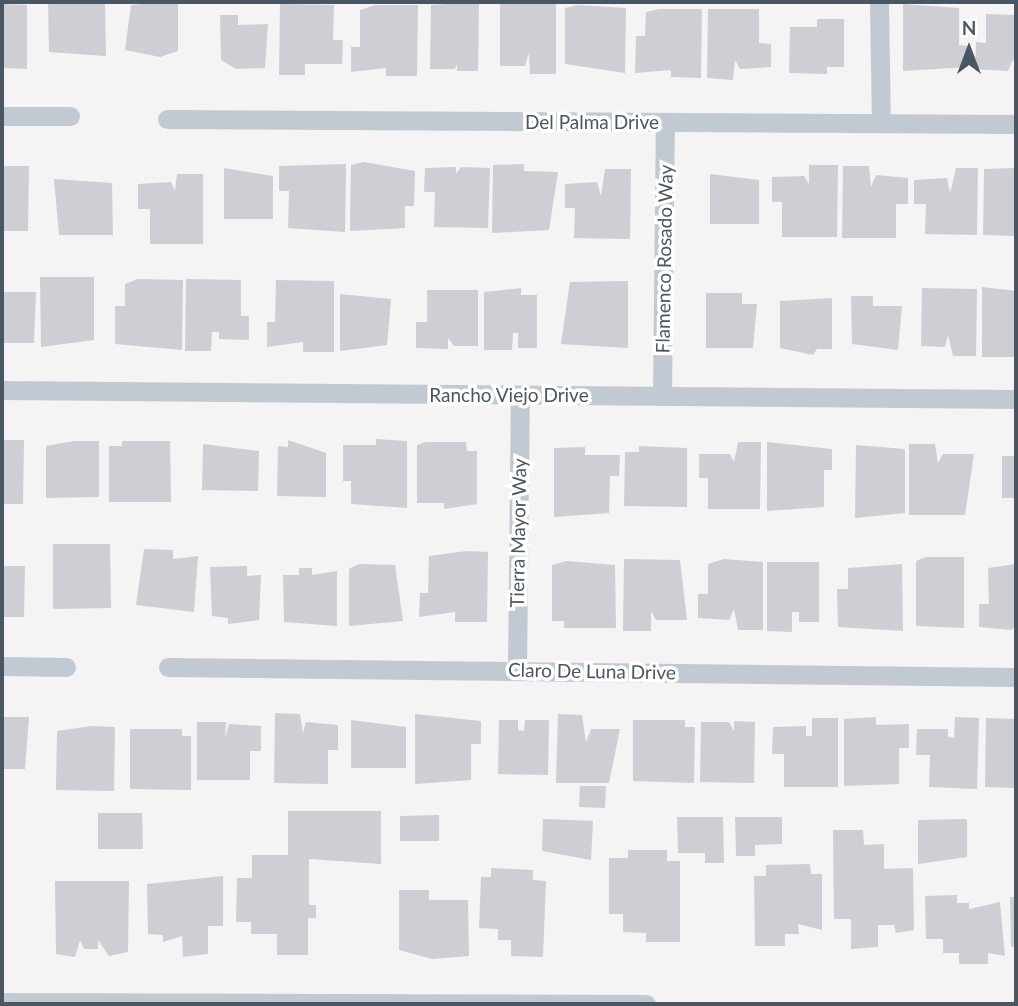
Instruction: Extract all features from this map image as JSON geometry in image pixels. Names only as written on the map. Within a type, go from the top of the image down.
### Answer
[{"type":"street","points":[[879,2],[881,123]]},
{"type":"street","points":[[2,116],[70,116]]},
{"type":"street","name":"Del Palma Drive","points":[[167,118],[1016,124]]},
{"type":"street","name":"Flamenco Rosado Way","points":[[662,396],[666,122]]},
{"type":"street","name":"Rancho Viejo Drive","points":[[2,390],[1016,399]]},
{"type":"street","name":"Tierra Mayor Way","points":[[517,670],[520,395]]},
{"type":"street","points":[[2,666],[65,667]]},
{"type":"street","name":"Claro De Luna Drive","points":[[168,667],[1016,677]]},
{"type":"street","points":[[2,1002],[646,1004]]},
{"type":"building","points":[[48,2],[105,2],[106,56],[49,52]]},
{"type":"building","points":[[178,2],[178,51],[160,57],[125,50],[131,5]]},
{"type":"building","points":[[479,2],[478,71],[457,71],[457,64],[455,69],[430,69],[431,5]]},
{"type":"building","points":[[500,2],[556,2],[556,74],[530,74],[529,53],[525,66],[500,66]]},
{"type":"building","points":[[2,4],[27,5],[27,69],[2,68]]},
{"type":"building","points":[[280,4],[334,5],[333,40],[343,40],[342,64],[305,64],[305,75],[279,75]]},
{"type":"building","points":[[903,4],[959,8],[959,45],[968,46],[968,67],[903,71]]},
{"type":"building","points":[[375,5],[418,5],[417,76],[386,76],[386,68],[351,72],[351,47],[360,47],[360,10]]},
{"type":"building","points":[[577,5],[626,8],[625,73],[565,64],[565,8]]},
{"type":"building","points":[[659,9],[702,9],[701,78],[671,77],[671,70],[635,73],[636,36],[645,36],[646,12]]},
{"type":"building","points":[[708,9],[759,9],[759,43],[771,44],[771,67],[740,69],[735,60],[733,80],[707,78]]},
{"type":"building","points":[[986,14],[1016,15],[1016,70],[1013,59],[1008,71],[975,69],[976,42],[986,43]]},
{"type":"building","points":[[220,15],[238,15],[238,25],[268,24],[265,68],[236,69],[221,60]]},
{"type":"building","points":[[817,19],[844,19],[844,67],[827,67],[827,74],[789,73],[790,27],[817,27]]},
{"type":"building","points":[[364,162],[415,171],[414,206],[405,206],[405,228],[350,231],[351,165]]},
{"type":"building","points":[[346,164],[345,232],[288,228],[289,191],[279,191],[279,166]]},
{"type":"building","points":[[524,164],[524,171],[558,172],[549,230],[492,233],[493,165]]},
{"type":"building","points":[[809,165],[838,165],[837,237],[782,237],[782,202],[772,202],[772,177],[804,176],[809,184]]},
{"type":"building","points":[[2,166],[29,166],[28,231],[2,231]]},
{"type":"building","points":[[843,166],[869,166],[871,187],[876,175],[908,178],[908,204],[896,204],[896,238],[842,238]]},
{"type":"building","points":[[456,167],[456,174],[461,167],[490,168],[488,228],[434,227],[435,192],[424,192],[425,168]]},
{"type":"building","points":[[224,168],[273,176],[273,219],[224,219]]},
{"type":"building","points":[[956,168],[978,168],[977,235],[925,234],[926,204],[914,204],[914,180],[947,178],[950,193]]},
{"type":"building","points":[[1015,168],[1016,236],[983,235],[984,169]]},
{"type":"building","points":[[605,169],[631,169],[630,239],[574,238],[575,208],[565,208],[565,184],[597,182],[601,196]]},
{"type":"building","points":[[177,174],[203,174],[203,244],[150,244],[150,209],[138,209],[138,184],[171,182],[175,191]]},
{"type":"building","points":[[710,174],[759,180],[759,224],[710,224]]},
{"type":"building","points":[[54,179],[112,183],[113,235],[59,235]]},
{"type":"building","points":[[40,277],[94,277],[94,340],[41,347]]},
{"type":"building","points":[[138,279],[183,280],[182,350],[115,344],[115,306],[125,306],[125,284]]},
{"type":"building","points":[[186,279],[241,280],[241,316],[249,316],[249,340],[219,339],[219,332],[212,332],[211,351],[185,351]]},
{"type":"building","points":[[276,280],[334,281],[334,352],[303,352],[303,342],[267,347],[267,322],[275,322]]},
{"type":"building","points":[[628,281],[628,348],[561,344],[570,282]]},
{"type":"building","points":[[982,287],[1016,291],[1014,357],[982,357]]},
{"type":"building","points":[[521,288],[521,295],[537,295],[537,348],[518,348],[518,333],[513,333],[512,350],[484,350],[484,292]]},
{"type":"building","points":[[922,288],[977,289],[976,356],[953,356],[948,335],[945,347],[921,346]]},
{"type":"building","points":[[427,290],[478,290],[478,346],[454,346],[448,338],[448,349],[416,348],[416,322],[427,322]]},
{"type":"building","points":[[2,292],[36,292],[34,343],[2,343]]},
{"type":"building","points":[[706,293],[742,293],[742,304],[757,304],[753,348],[706,348]]},
{"type":"building","points":[[340,294],[391,299],[387,345],[340,351]]},
{"type":"building","points":[[851,296],[873,296],[873,306],[902,306],[898,350],[852,344]]},
{"type":"building","points":[[832,298],[832,349],[817,349],[813,355],[780,348],[780,301]]},
{"type":"building","points":[[376,439],[407,441],[407,508],[351,504],[351,481],[343,481],[343,445],[376,445]]},
{"type":"building","points":[[2,440],[24,440],[23,504],[2,504]]},
{"type":"building","points":[[288,440],[326,453],[326,497],[277,496],[278,446],[288,447]]},
{"type":"building","points":[[74,441],[99,441],[99,497],[46,498],[46,446]]},
{"type":"building","points":[[122,441],[170,441],[171,502],[109,502],[109,446],[122,446]]},
{"type":"building","points":[[426,442],[466,442],[467,451],[477,451],[477,504],[444,509],[444,503],[417,503],[417,445]]},
{"type":"building","points":[[738,442],[761,442],[760,509],[708,509],[708,478],[699,478],[699,454],[730,454],[734,462]]},
{"type":"building","points":[[767,442],[832,449],[832,470],[824,470],[824,507],[767,511]]},
{"type":"building","points":[[203,444],[259,451],[258,491],[202,490]]},
{"type":"building","points":[[909,444],[935,444],[938,463],[943,454],[974,454],[965,515],[909,515]]},
{"type":"building","points":[[856,445],[905,449],[905,513],[855,518]]},
{"type":"building","points":[[639,446],[687,448],[687,507],[624,506],[625,452],[639,452]]},
{"type":"building","points":[[585,447],[585,455],[620,455],[619,476],[610,476],[609,513],[554,517],[554,448]]},
{"type":"building","points":[[1002,456],[1016,456],[1016,498],[1002,498]]},
{"type":"building","points":[[53,544],[110,544],[111,608],[53,609]]},
{"type":"building","points":[[144,549],[173,550],[173,559],[198,556],[194,612],[136,605]]},
{"type":"building","points":[[467,551],[488,552],[487,622],[455,622],[455,612],[419,617],[420,593],[428,593],[429,556]]},
{"type":"building","points":[[926,557],[964,557],[964,628],[916,626],[916,561]]},
{"type":"building","points":[[624,559],[680,560],[687,620],[656,620],[651,611],[651,631],[623,631]]},
{"type":"building","points":[[724,559],[763,562],[763,630],[738,630],[734,609],[729,620],[698,618],[698,594],[708,594],[708,564]]},
{"type":"building","points":[[566,561],[615,565],[616,628],[564,628],[564,621],[552,621],[552,565]]},
{"type":"building","points":[[767,562],[819,562],[819,622],[799,622],[799,612],[792,612],[792,632],[767,631]]},
{"type":"building","points":[[359,564],[395,565],[403,621],[349,626],[349,569]]},
{"type":"building","points":[[902,564],[903,631],[838,627],[837,589],[848,589],[848,568]]},
{"type":"building","points":[[1016,564],[1016,624],[1012,630],[979,627],[979,604],[989,604],[988,568]]},
{"type":"building","points":[[2,566],[25,566],[24,617],[2,617]]},
{"type":"building","points":[[247,566],[247,576],[261,575],[259,620],[228,624],[228,618],[212,616],[210,567]]},
{"type":"building","points":[[299,568],[312,568],[312,575],[337,571],[337,626],[284,622],[283,575],[299,575]]},
{"type":"building","points":[[275,713],[300,714],[303,733],[306,722],[338,725],[338,750],[328,750],[328,784],[274,783]]},
{"type":"building","points":[[415,714],[481,721],[481,744],[471,744],[471,780],[415,784]]},
{"type":"building","points":[[558,714],[582,715],[586,742],[591,729],[620,729],[609,783],[556,783]]},
{"type":"building","points":[[2,717],[29,717],[25,769],[2,769]]},
{"type":"building","points":[[876,717],[876,725],[909,724],[909,748],[899,748],[899,784],[844,786],[844,719]]},
{"type":"building","points":[[955,717],[979,718],[977,789],[929,787],[930,755],[916,755],[917,729],[948,729],[948,737],[954,738]]},
{"type":"building","points":[[812,718],[838,718],[838,787],[784,787],[784,754],[772,754],[773,727],[806,726],[806,736],[812,736]]},
{"type":"building","points":[[986,718],[1016,719],[1016,788],[985,787]]},
{"type":"building","points":[[351,720],[406,727],[406,768],[351,768]]},
{"type":"building","points":[[499,720],[518,720],[518,730],[524,731],[525,720],[549,720],[548,775],[498,774]]},
{"type":"building","points":[[633,720],[685,720],[685,727],[695,727],[694,783],[633,781]]},
{"type":"building","points":[[734,721],[755,722],[754,783],[700,782],[701,722],[729,722],[734,731]]},
{"type":"building","points":[[197,722],[226,722],[225,738],[229,724],[261,726],[261,751],[250,751],[250,780],[197,780]]},
{"type":"building","points":[[91,726],[115,727],[114,791],[56,790],[57,731]]},
{"type":"building","points":[[130,729],[182,729],[182,736],[191,736],[191,790],[130,789]]},
{"type":"building","points":[[580,786],[606,786],[605,808],[579,807]]},
{"type":"building","points":[[288,811],[381,811],[381,864],[309,859],[309,905],[316,905],[316,918],[308,918],[308,955],[277,955],[277,934],[251,934],[251,922],[236,922],[237,878],[252,878],[252,855],[288,855]]},
{"type":"building","points":[[98,813],[142,813],[143,849],[98,849]]},
{"type":"building","points":[[439,815],[439,841],[400,841],[400,816]]},
{"type":"building","points":[[677,817],[723,817],[724,863],[705,863],[705,853],[678,853]]},
{"type":"building","points":[[735,817],[782,817],[782,844],[755,845],[755,856],[736,856]]},
{"type":"building","points":[[543,819],[593,821],[591,860],[542,851]]},
{"type":"building","points":[[967,819],[967,857],[918,864],[918,820]]},
{"type":"building","points":[[833,830],[863,830],[864,845],[884,844],[884,869],[913,868],[914,930],[896,933],[894,925],[878,925],[878,947],[851,949],[851,919],[834,919]]},
{"type":"building","points":[[628,850],[667,850],[667,861],[680,861],[680,942],[646,942],[646,933],[623,932],[623,914],[609,914],[609,858],[628,858]]},
{"type":"building","points":[[810,864],[811,874],[822,874],[822,930],[798,924],[799,934],[785,934],[785,946],[755,946],[754,876],[766,876],[766,865]]},
{"type":"building","points":[[491,868],[533,870],[533,880],[546,881],[543,957],[511,956],[511,940],[498,940],[498,929],[479,928],[481,877],[491,877]]},
{"type":"building","points":[[223,876],[223,926],[208,926],[208,954],[183,957],[182,936],[163,942],[163,935],[148,934],[147,884]]},
{"type":"building","points":[[55,881],[129,881],[128,952],[109,956],[98,940],[98,949],[84,949],[80,940],[75,957],[56,954]]},
{"type":"building","points":[[399,890],[429,890],[429,900],[468,900],[469,956],[432,959],[399,950]]},
{"type":"building","points":[[957,895],[957,903],[969,903],[969,909],[1000,902],[1005,956],[988,953],[988,964],[959,964],[959,953],[943,953],[943,939],[926,939],[925,896]]},
{"type":"building","points":[[1010,897],[1016,897],[1016,947],[1011,947]]}]
